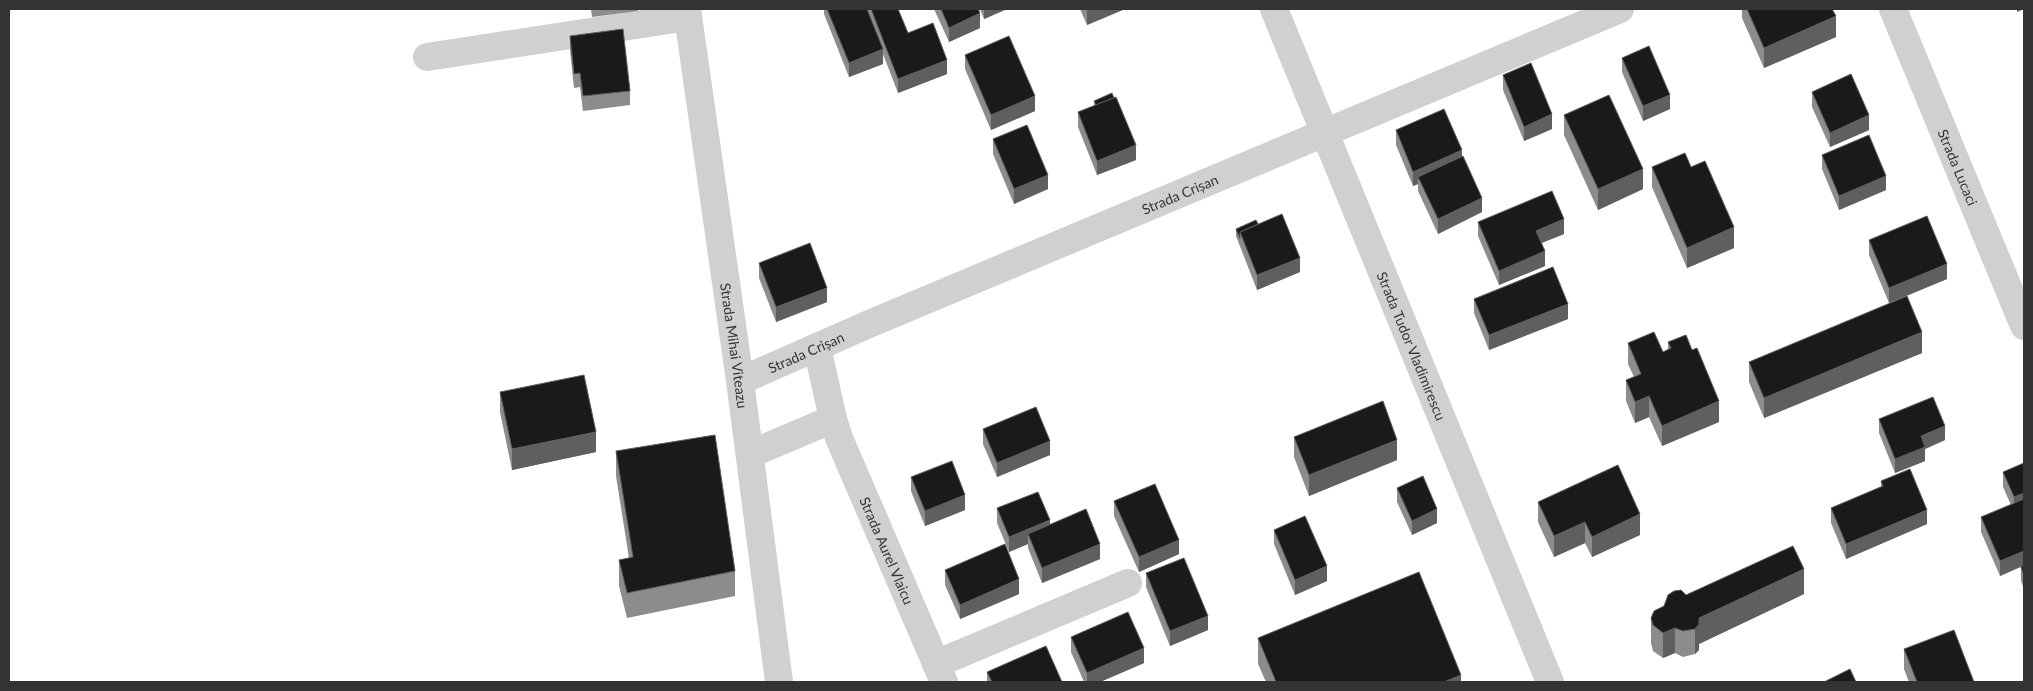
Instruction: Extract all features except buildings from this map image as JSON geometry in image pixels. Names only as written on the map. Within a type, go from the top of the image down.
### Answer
[{"type":"street","name":"Strada Tudor Vladimirescu","points":[[1274,9],[1550,682]]},
{"type":"street","name":"Strada Crișan","points":[[740,381],[1325,132],[1620,9]]},
{"type":"street","name":"Strada Lucaci","points":[[1893,9],[2024,326]]},
{"type":"street","points":[[427,57],[688,13]]},
{"type":"street","name":"Strada Mihai Viteazu","points":[[688,13],[750,454],[779,682]]},
{"type":"street","name":"Strada Aurel Vlaicu","points":[[817,347],[833,419],[940,673]]},
{"type":"street","points":[[750,454],[833,419]]},
{"type":"street","points":[[940,673],[1128,583]]}]
